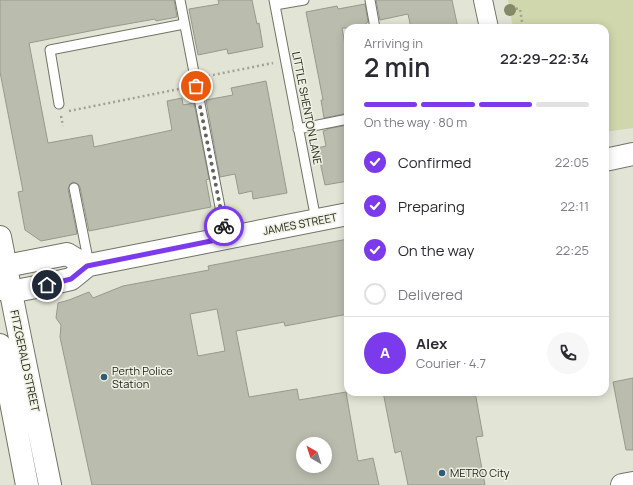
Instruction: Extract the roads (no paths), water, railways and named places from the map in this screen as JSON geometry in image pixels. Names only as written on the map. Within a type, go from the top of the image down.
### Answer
[{"type":"street","points":[[483,0],[488,24]]},
{"type":"street","points":[[609,159],[633,154]]},
{"type":"street","name":"JAMES STREET","points":[[5,290],[42,286],[71,279],[88,266],[344,215]]},
{"type":"street","name":"FITZGERALD STREET","points":[[0,237],[5,290],[50,485]]},
{"type":"street","points":[[3,269],[67,254],[88,266]]},
{"type":"street","name":"FITZGERALD STREET","points":[[0,345],[27,485]]},
{"type":"street","points":[[622,485],[633,483]]},
{"type":"lane","points":[[180,0],[226,238]]},
{"type":"lane","points":[[274,3],[304,0]]},
{"type":"lane","points":[[370,0],[374,24]]},
{"type":"lane","name":"LITTLE SHENTON LANE","points":[[274,3],[316,220]]},
{"type":"lane","points":[[60,108],[50,50],[184,24]]},
{"type":"lane","points":[[298,129],[344,120]]},
{"type":"lane","points":[[74,188],[88,266]]},
{"type":"place","name":"Perth Police Station","points":[[104,377]]},
{"type":"place","name":"METRO City","points":[[442,473]]}]
